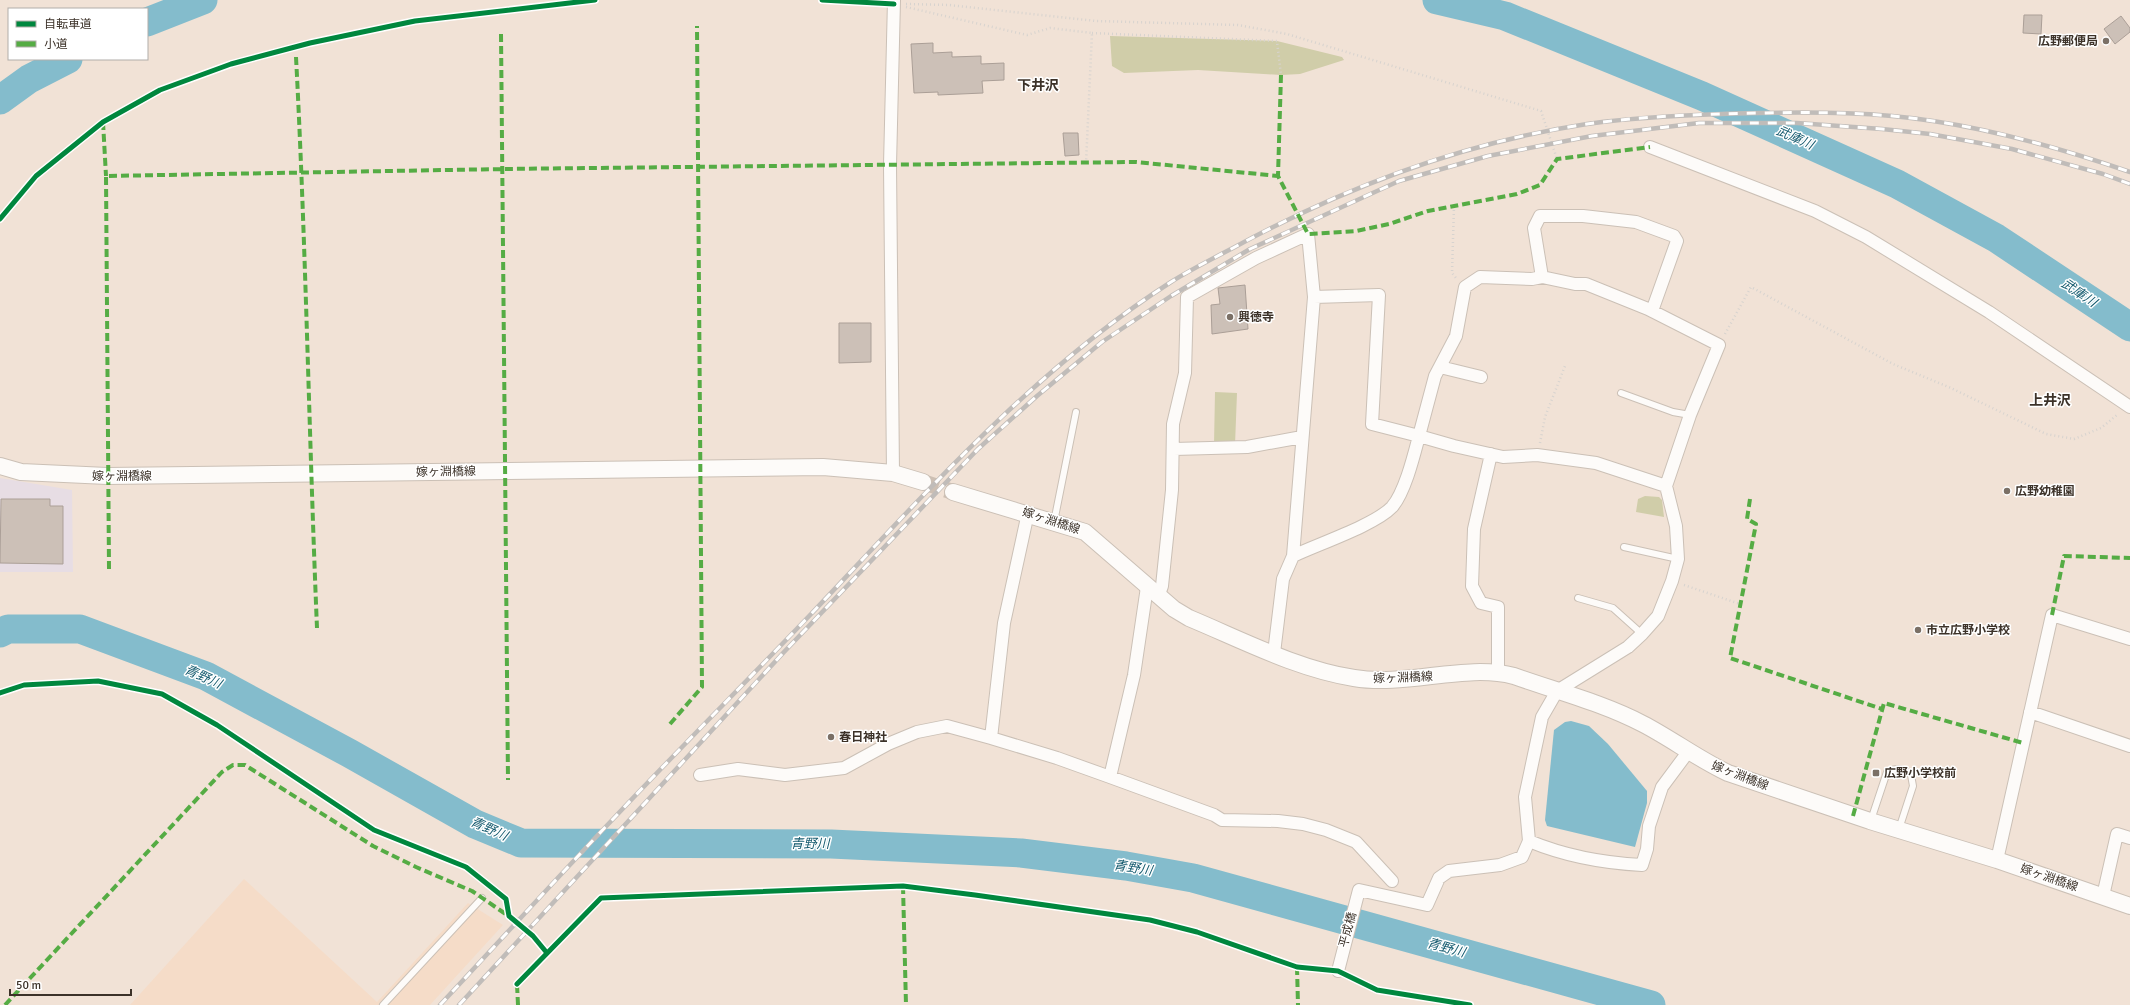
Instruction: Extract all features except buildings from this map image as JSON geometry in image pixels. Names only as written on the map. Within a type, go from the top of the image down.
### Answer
[{"type":"street","points":[[893,473],[890,165],[894,2]]},
{"type":"street","points":[[1650,147],[1815,212],[1866,237],[1989,312],[2129,406]]},
{"type":"street","points":[[1542,276],[1534,228],[1540,216],[1583,216],[1636,222],[1674,236],[1677,241],[1652,311]]},
{"type":"street","points":[[1110,777],[1152,592],[1162,586],[1174,449],[1174,424],[1185,373],[1187,298],[1256,258],[1308,234],[1314,297],[1293,556],[1283,579],[1274,653]]},
{"type":"street","points":[[1293,556],[1376,520],[1392,507],[1410,472],[1435,376],[1456,336],[1465,287],[1480,277],[1532,279],[1542,276],[1575,284],[1586,284],[1652,311],[1719,345],[1690,415],[1666,486],[1676,526],[1678,560],[1672,581],[1658,616],[1628,648],[1557,691],[1542,717],[1525,797],[1529,841],[1574,856],[1606,862],[1642,865],[1647,849],[1648,826],[1662,787],[1688,752]]},
{"type":"street","points":[[1314,297],[1379,295],[1372,424],[1454,446],[1503,457],[1537,455],[1596,463],[1666,486]]},
{"type":"street","points":[[1440,367],[1481,377]]},
{"type":"street","points":[[1174,449],[1247,447],[1302,437]]},
{"type":"street","points":[[1491,454],[1474,529],[1472,586],[1481,603],[1498,607],[1498,672]]},
{"type":"street","name":"嫁ヶ淵橋線","points":[[0,466],[21,472],[107,476],[823,467],[893,473],[923,482]]},
{"type":"street","name":"嫁ヶ淵橋線","points":[[952,492],[1028,513],[1085,532],[1152,592],[1189,618],[1301,664],[1354,679],[1403,680],[1498,672],[1613,710],[1643,724],[1688,752],[1728,773],[1870,821],[1997,860],[2130,906]]},
{"type":"street","points":[[991,738],[1004,623],[1028,513]]},
{"type":"street","points":[[1997,860],[2052,615],[2130,639]]},
{"type":"street","points":[[2030,712],[2130,746]]},
{"type":"street","points":[[700,776],[738,769],[785,775],[844,768],[888,744],[918,732],[947,726],[1057,758],[1214,815],[1222,820],[1278,821],[1303,824],[1326,830],[1356,842],[1392,880]]},
{"type":"street","points":[[2103,896],[2117,834],[2130,838]]},
{"type":"street","name":"平成橋","points":[[1338,971],[1359,890],[1427,905],[1439,878],[1450,872],[1500,866],[1522,857],[1529,841]]},
{"type":"lane","points":[[1621,393],[1673,412],[1690,415]]},
{"type":"lane","points":[[1054,522],[1076,412]]},
{"type":"lane","points":[[1624,547],[1678,560]]},
{"type":"lane","points":[[1578,598],[1613,608],[1642,634]]},
{"type":"lane","points":[[1870,821],[1884,777],[1888,772],[1894,769],[1903,769],[1912,775],[1913,786],[1899,829]]},
{"type":"lane","points":[[383,1005],[482,898]]},
{"type":"path","points":[[0,219],[36,176],[103,122],[160,90],[231,64],[310,43],[415,21],[596,0]]},
{"type":"path","points":[[822,0],[894,2],[949,6],[1096,21],[1238,25],[1287,34],[1541,111],[1557,159]]},
{"type":"path","points":[[894,2],[1027,35],[1050,28],[1092,33],[1277,41],[1281,75]]},
{"type":"path","points":[[1086,163],[1092,33]]},
{"type":"path","points":[[1454,206],[1452,273],[1465,287]]},
{"type":"path","points":[[1719,345],[1751,287],[1893,364],[1951,388],[2046,434],[2074,438],[2102,428],[2129,406]]},
{"type":"path","points":[[1537,455],[1545,417],[1565,366]]},
{"type":"path","points":[[1672,581],[1740,604]]},
{"type":"shaded area","points":[[1110,36],[1277,41],[1342,57],[1344,60],[1300,74],[1281,75],[1198,70],[1124,73],[1112,66]]},
{"type":"shaded area","points":[[1215,392],[1237,393],[1235,445],[1214,445]]},
{"type":"shaded area","points":[[0,478],[72,490],[73,572],[0,572]]},
{"type":"shaded area","points":[[1645,496],[1659,497],[1662,500],[1664,517],[1636,512],[1638,499]]},
{"type":"shaded area","points":[[244,879],[377,1002],[468,903],[503,925],[430,1005],[130,1005]]},
{"type":"water","points":[[1571,721],[1589,726],[1608,744],[1647,791],[1647,803],[1635,847],[1547,826],[1545,820],[1554,730],[1565,722]]},
{"type":"waterway","name":"武庫川","points":[[148,22],[203,0]]},
{"type":"waterway","name":"武庫川","points":[[1437,0],[1505,16],[1702,96],[1897,184],[1996,238],[2130,327]]},
{"type":"waterway","name":"武庫川","points":[[0,100],[29,79],[66,60]]},
{"type":"waterway","name":"青野川","points":[[0,633],[8,629],[80,629],[206,676],[349,753],[475,824],[521,843],[831,844],[1021,853],[1126,866],[1193,878],[1651,1005]]},
{"type":"tunnel","points":[[923,482],[953,492]]},
{"type":"railway","points":[[440,1005],[638,792],[812,613],[938,480],[1026,395],[1072,355],[1120,317],[1171,282],[1275,226],[1361,187],[1405,170],[1494,143],[1540,132],[1587,124],[1673,116],[1738,113],[1825,113],[1869,114],[1912,118],[1958,125],[2008,136],[2082,156],[2130,172]]},
{"type":"railway","points":[[459,1005],[784,652],[978,449],[1037,396],[1102,342],[1171,296],[1250,249],[1399,181],[1488,156],[1592,136],[1699,123],[1797,123],[1930,134],[2012,149],[2103,174],[2130,184]]},
{"type":"marked path","points":[[670,724],[702,687],[697,26]]},
{"type":"marked path","points":[[501,34],[508,780]]},
{"type":"marked path","points":[[296,57],[317,628]]},
{"type":"marked path","points":[[1281,75],[1278,176],[1308,234],[1356,231],[1389,224],[1428,211],[1517,194],[1540,185],[1557,159],[1650,147]]},
{"type":"marked path","points":[[103,122],[106,176]]},
{"type":"marked path","points":[[109,569],[106,176],[503,169],[1136,162],[1278,176]]},
{"type":"marked path","points":[[1750,499],[1747,519],[1756,524],[1730,658],[1882,709]]},
{"type":"marked path","points":[[2052,615],[2064,556],[2130,558]]},
{"type":"marked path","points":[[1853,816],[1884,703],[2023,743]]},
{"type":"marked path","points":[[5,1005],[222,772],[233,765],[245,765],[373,846],[416,867],[472,891],[510,917]]},
{"type":"marked path","points":[[903,886],[906,1005]]},
{"type":"marked path","points":[[1297,967],[1298,1005]]},
{"type":"marked path","points":[[518,1005],[517,984],[519,982]]},
{"type":"cycle path","points":[[0,219],[36,176],[103,122],[160,90],[231,64],[310,43],[415,21],[595,0]]},
{"type":"cycle path","points":[[822,0],[894,4]]},
{"type":"cycle path","points":[[0,693],[24,685],[98,681],[162,694],[217,725],[374,830],[466,867],[506,899],[509,916],[533,936],[547,953]]},
{"type":"cycle path","points":[[517,984],[601,898],[903,886],[1150,920],[1197,932],[1297,967],[1338,971],[1377,990],[1470,1005]]},
{"type":"place","name":"広野郵便局","points":[[2106,41]]},
{"type":"place","name":"興徳寺","points":[[1230,317]]},
{"type":"place","name":"広野幼稚園","points":[[2007,491]]},
{"type":"place","name":"市立広野小学校","points":[[1918,630]]},
{"type":"place","name":"春日神社","points":[[831,737]]},
{"type":"place","name":"広野小学校前","points":[[1876,773]]},
{"type":"district","name":"下井沢","points":[[1038,85]]},
{"type":"district","name":"上井沢","points":[[2050,400]]}]
